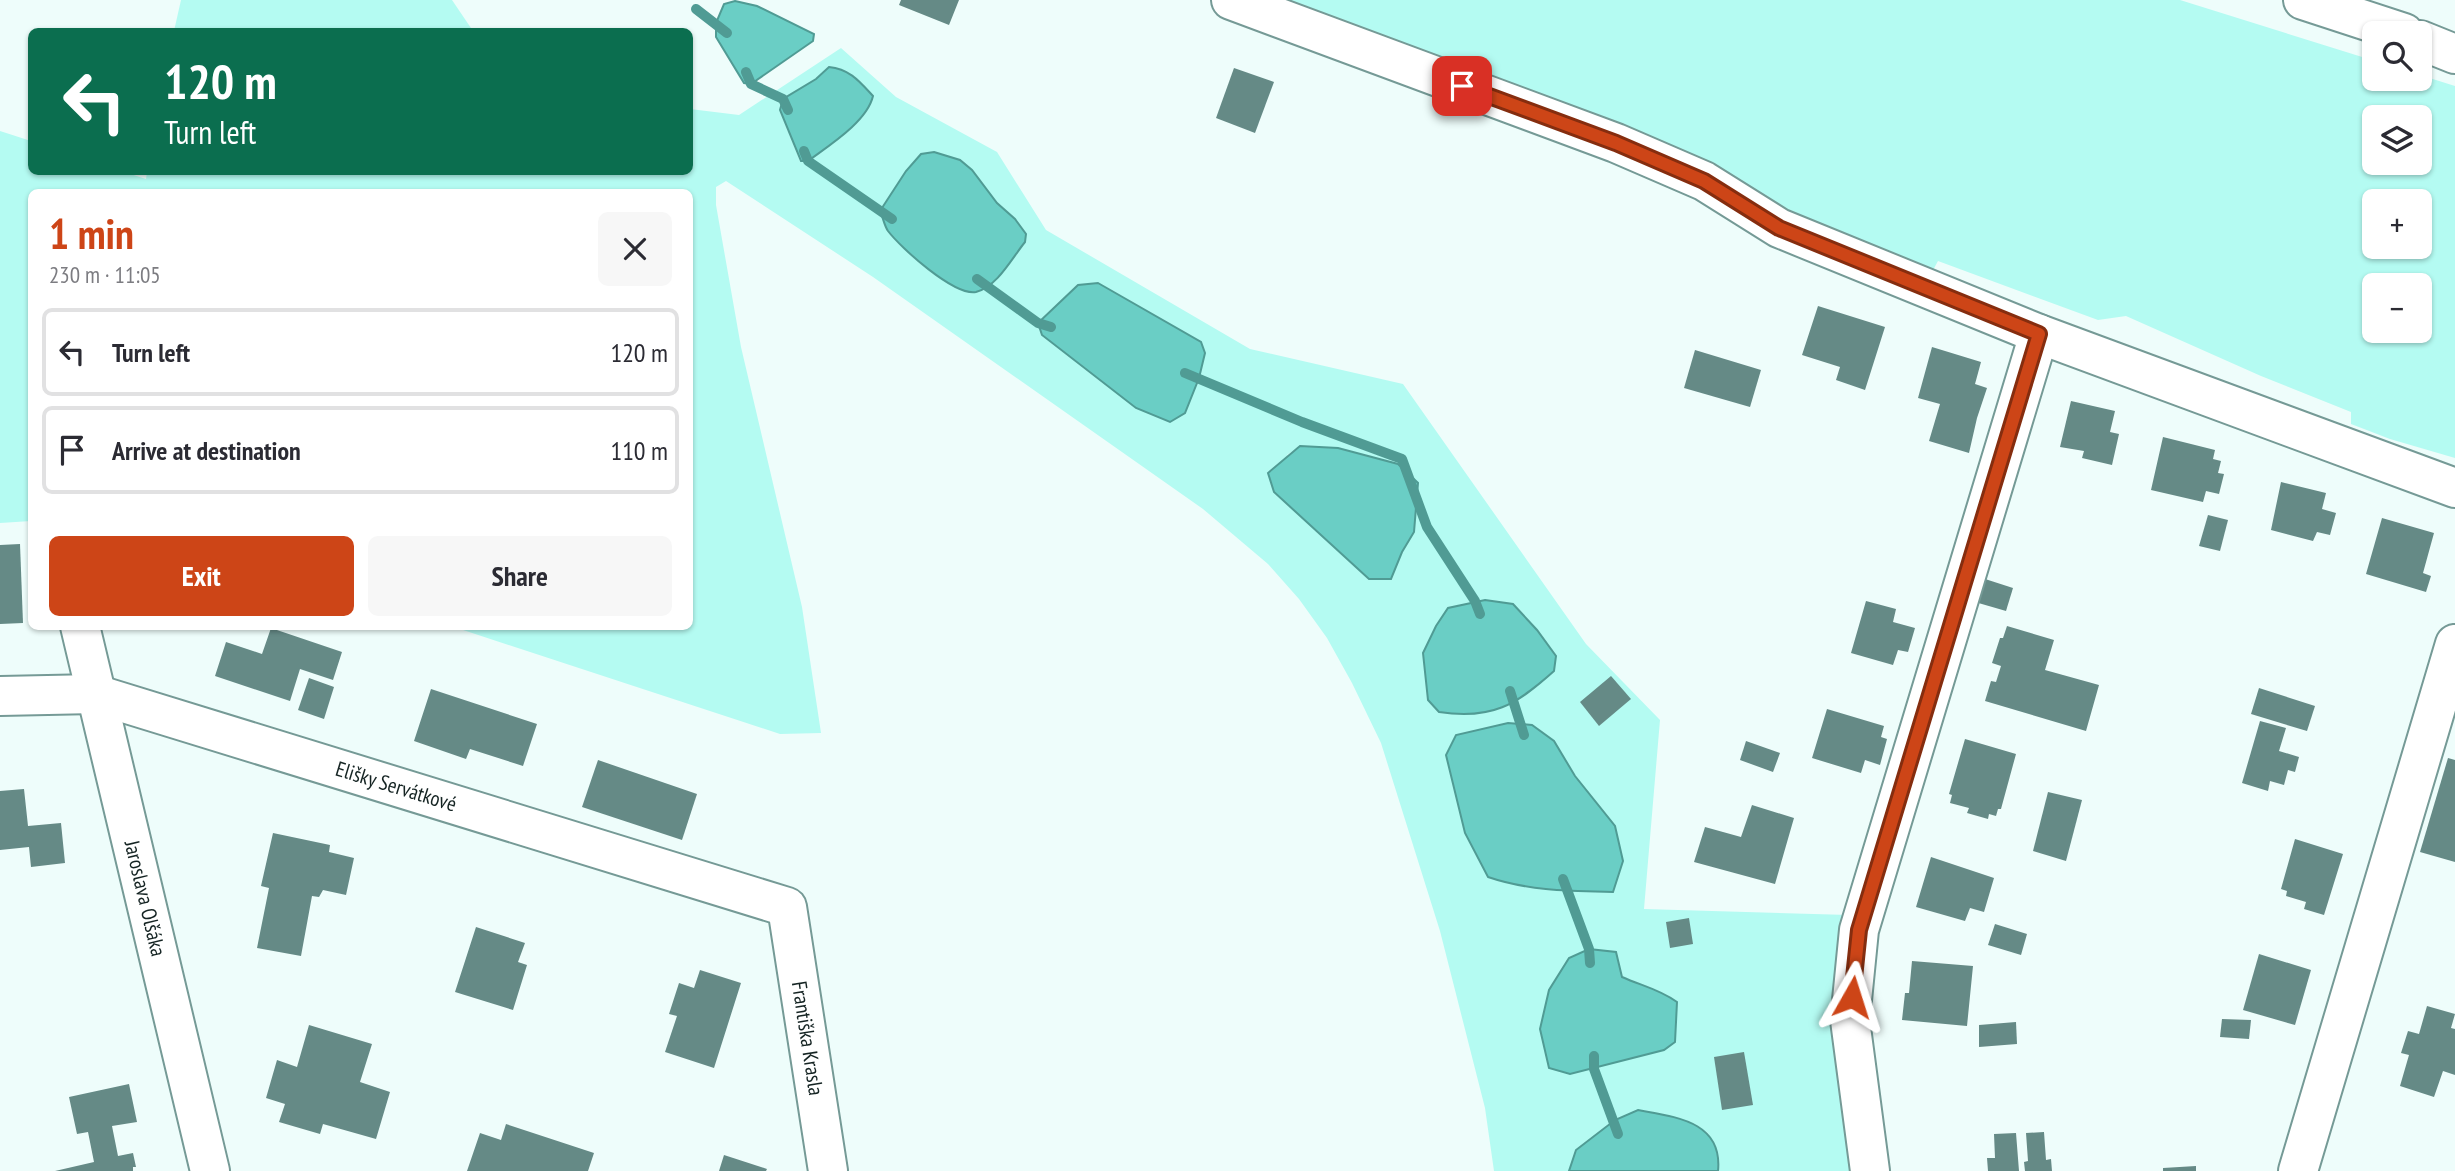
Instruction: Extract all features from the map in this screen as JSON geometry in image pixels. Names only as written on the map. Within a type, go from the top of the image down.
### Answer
[{"type":"street","points":[[1231,0],[1616,143],[1704,181],[1779,228],[2039,334],[2455,488]]},
{"type":"street","points":[[2303,0],[2389,21]]},
{"type":"street","points":[[2432,41],[2455,54]]},
{"type":"street","points":[[1870,1171],[1850,1020],[1859,930],[2039,334]]},
{"type":"street","name":"Jaroslava Olšáka","points":[[81,630],[215,1169]]},
{"type":"street","points":[[2298,1171],[2455,644]]},
{"type":"street","name":"Elišky Servátkové","points":[[0,696],[95,694],[787,907]]},
{"type":"street","name":"Františka Krasla","points":[[787,907],[828,1171]]},
{"type":"shaded area","points":[[181,0],[452,0],[471,28],[175,28]]},
{"type":"shaded area","points":[[1250,0],[2180,0],[2362,57],[2362,91],[2432,91],[2432,79],[2455,86],[2455,458],[2390,439],[2351,424],[2351,412],[2261,376],[2126,316],[2098,320],[1938,261],[1932,272]]},
{"type":"shaded area","points":[[735,1],[757,6],[814,34],[813,41],[751,84],[744,83],[716,37],[716,23],[724,4]]},
{"type":"shaded area","points":[[841,48],[896,97],[997,152],[1046,230],[1250,349],[1403,384],[1586,644],[1660,720],[1644,909],[1849,915],[1861,1171],[1718,1171],[1719,1158],[1708,1133],[1690,1122],[1638,1110],[1615,1120],[1576,1150],[1569,1171],[1494,1171],[1485,1108],[1440,931],[1381,743],[1327,638],[1299,599],[1268,564],[1203,509],[873,277],[726,181],[716,187],[716,205],[741,347],[802,607],[821,733],[780,734],[463,630],[693,630],[693,189],[28,189],[28,521],[0,523],[0,131],[28,140],[28,175],[133,175],[146,179],[147,175],[693,175],[693,109],[739,115]],"holes":[[[829,67],[854,78],[873,96],[863,115],[846,133],[808,161],[800,161],[780,111],[783,99],[816,79]],[[934,152],[972,170],[997,203],[1015,219],[1026,234],[1025,242],[988,287],[880,211],[906,171],[921,154]],[[1042,335],[1204,353],[1199,378],[1185,413],[1136,408]],[[1300,446],[1338,448],[1414,532],[1391,579],[1287,455]],[[1508,723],[1554,741],[1575,776],[1456,735]],[[1589,949],[1615,952],[1622,977],[1677,1002],[1675,1042]]]},
{"type":"shaded area","points":[[829,67],[849,73],[873,96],[863,115],[846,133],[808,161],[801,161],[780,110],[783,99],[816,79]]},
{"type":"shaded area","points":[[934,152],[960,160],[972,170],[997,203],[1015,219],[1026,234],[1025,242],[1004,271],[991,284],[976,292],[955,287],[916,259],[888,231],[880,211],[906,171],[921,154]]},
{"type":"shaded area","points":[[1098,283],[1201,342],[1205,353],[1199,378],[1185,413],[1170,422],[1136,408],[1042,335],[1038,323],[1078,285]]},
{"type":"shaded area","points":[[1300,446],[1338,448],[1398,464],[1418,483],[1414,532],[1391,579],[1369,579],[1274,492],[1268,473]]},
{"type":"shaded area","points":[[1485,600],[1513,604],[1556,656],[1554,671],[1515,701],[1489,712],[1439,712],[1428,700],[1423,653],[1448,608]]},
{"type":"shaded area","points":[[1508,723],[1532,725],[1554,741],[1575,776],[1615,826],[1623,861],[1613,892],[1534,888],[1488,877],[1465,833],[1446,755],[1456,735]]},
{"type":"shaded area","points":[[1589,949],[1616,952],[1622,977],[1677,1002],[1675,1042],[1664,1050],[1570,1074],[1549,1068],[1540,1029],[1549,990],[1569,958]]},
{"type":"shaded area","points":[[1638,1110],[1681,1119],[1705,1132],[1713,1141],[1718,1154],[1718,1171],[1569,1171],[1576,1150],[1615,1120]]},
{"type":"building","points":[[901,0],[959,0],[949,25],[899,5]]},
{"type":"building","points":[[1234,68],[1274,82],[1255,133],[1216,118]]},
{"type":"building","points":[[1818,306],[1885,327],[1865,390],[1836,380],[1840,367],[1802,355]]},
{"type":"building","points":[[1932,347],[1981,362],[1975,384],[1987,388],[1969,453],[1929,441],[1940,404],[1918,398]]},
{"type":"building","points":[[1695,350],[1761,370],[1750,407],[1684,388]]},
{"type":"building","points":[[2071,401],[2115,411],[2110,432],[2119,434],[2112,465],[2082,458],[2084,451],[2060,447]]},
{"type":"building","points":[[2163,437],[2215,450],[2213,459],[2221,461],[2218,473],[2224,474],[2219,494],[2206,491],[2203,502],[2151,490]]},
{"type":"building","points":[[2281,482],[2326,493],[2322,509],[2336,513],[2330,535],[2317,532],[2313,541],[2271,530]]},
{"type":"building","points":[[2208,515],[2228,520],[2220,551],[2199,546]]},
{"type":"building","points":[[2382,518],[2434,533],[2423,573],[2431,576],[2426,592],[2366,574]]},
{"type":"building","points":[[20,544],[23,623],[0,624],[0,545]]},
{"type":"building","points":[[1982,578],[2013,588],[2006,611],[1975,602]]},
{"type":"building","points":[[1866,601],[1896,609],[1893,622],[1915,628],[1908,652],[1898,650],[1893,665],[1851,653]]},
{"type":"building","points":[[2007,626],[2054,640],[2045,670],[2099,685],[2086,731],[1985,701],[1991,681],[1996,682],[2001,666],[1992,663]]},
{"type":"building","points":[[270,630],[342,652],[333,680],[300,669],[290,701],[215,676],[226,642],[262,654]]},
{"type":"building","points":[[1611,676],[1631,699],[1599,726],[1580,702]]},
{"type":"building","points":[[309,678],[334,687],[324,719],[298,710]]},
{"type":"building","points":[[2259,688],[2315,706],[2307,731],[2251,714]]},
{"type":"building","points":[[431,689],[537,724],[523,766],[470,749],[466,759],[414,741]]},
{"type":"building","points":[[1827,709],[1884,726],[1881,737],[1887,739],[1880,765],[1865,760],[1861,773],[1812,758]]},
{"type":"building","points":[[2260,721],[2286,728],[2279,751],[2299,757],[2295,772],[2288,770],[2284,785],[2270,781],[2268,791],[2242,783]]},
{"type":"building","points":[[1965,739],[2016,754],[2001,809],[1998,809],[1996,816],[1989,814],[1988,819],[1967,813],[1969,808],[1950,803],[1952,795],[1949,794]]},
{"type":"building","points":[[1746,741],[1780,753],[1773,772],[1740,760]]},
{"type":"building","points":[[2448,758],[2455,760],[2455,862],[2420,852]]},
{"type":"building","points":[[598,760],[697,794],[682,840],[582,807]]},
{"type":"building","points":[[24,789],[28,826],[61,823],[65,863],[31,867],[29,847],[0,850],[0,791]]},
{"type":"building","points":[[2048,792],[2082,800],[2066,861],[2033,851]]},
{"type":"building","points":[[1752,805],[1794,818],[1775,884],[1694,862],[1705,827],[1741,837]]},
{"type":"building","points":[[273,833],[330,845],[329,852],[354,858],[346,895],[323,890],[319,897],[312,896],[301,956],[257,948],[269,888],[261,886]]},
{"type":"building","points":[[2295,839],[2343,854],[2324,915],[2304,909],[2306,902],[2286,896],[2287,891],[2281,889]]},
{"type":"building","points":[[1931,857],[1994,878],[1984,912],[1970,908],[1965,921],[1916,907]]},
{"type":"building","points":[[1689,918],[1693,944],[1670,948],[1666,922]]},
{"type":"building","points":[[1995,924],[2027,934],[2021,955],[1988,945]]},
{"type":"building","points":[[476,927],[525,943],[518,962],[527,965],[513,1010],[455,992]]},
{"type":"building","points":[[2259,954],[2311,970],[2295,1025],[2243,1010]]},
{"type":"building","points":[[1912,961],[1973,966],[1967,1026],[1902,1020],[1905,993],[1909,993]]},
{"type":"building","points":[[700,970],[741,983],[714,1068],[665,1052],[677,1016],[669,1014],[679,983],[694,988]]},
{"type":"building","points":[[2427,1006],[2455,1014],[2451,1028],[2455,1029],[2455,1075],[2443,1071],[2434,1097],[2400,1086],[2409,1055],[2401,1053],[2408,1031],[2419,1034]]},
{"type":"building","points":[[2222,1019],[2251,1020],[2249,1039],[2220,1037]]},
{"type":"building","points":[[2016,1022],[2017,1044],[1979,1047],[1979,1025]]},
{"type":"building","points":[[309,1025],[372,1044],[360,1082],[390,1092],[376,1139],[323,1124],[320,1134],[279,1122],[285,1104],[266,1098],[277,1060],[297,1067]]},
{"type":"building","points":[[1744,1052],[1753,1105],[1722,1110],[1714,1057]]},
{"type":"building","points":[[129,1084],[137,1122],[112,1126],[118,1156],[133,1153],[136,1167],[133,1167],[133,1171],[55,1171],[94,1162],[88,1132],[77,1134],[69,1097]]},
{"type":"building","points":[[506,1124],[594,1153],[588,1171],[467,1171],[480,1133],[501,1140]]},
{"type":"building","points":[[2044,1132],[2046,1160],[2051,1159],[2052,1171],[2025,1171],[2024,1162],[2028,1161],[2026,1133]]},
{"type":"building","points":[[2016,1133],[2019,1171],[1988,1171],[1987,1158],[1995,1158],[1994,1134]]},
{"type":"building","points":[[724,1155],[767,1169],[719,1171]]},
{"type":"building","points":[[2196,1166],[2196,1171],[2163,1171],[2163,1168]]},
{"type":"waterway","points":[[696,9],[727,33]]},
{"type":"waterway","points":[[746,72],[751,84],[783,99],[788,110]]},
{"type":"waterway","points":[[804,151],[808,161],[892,219]]},
{"type":"waterway","points":[[977,279],[1038,323],[1051,327]]},
{"type":"waterway","points":[[1185,373],[1302,422],[1402,459],[1427,527],[1475,601],[1480,614]]},
{"type":"waterway","points":[[1510,691],[1524,735]]},
{"type":"waterway","points":[[1563,879],[1589,949],[1590,963]]},
{"type":"waterway","points":[[1594,1056],[1594,1069],[1618,1134]]},
{"type":"route","points":[[1462,86],[1616,143],[1704,181],[1779,228],[2039,334],[1859,930],[1852,997]]}]
